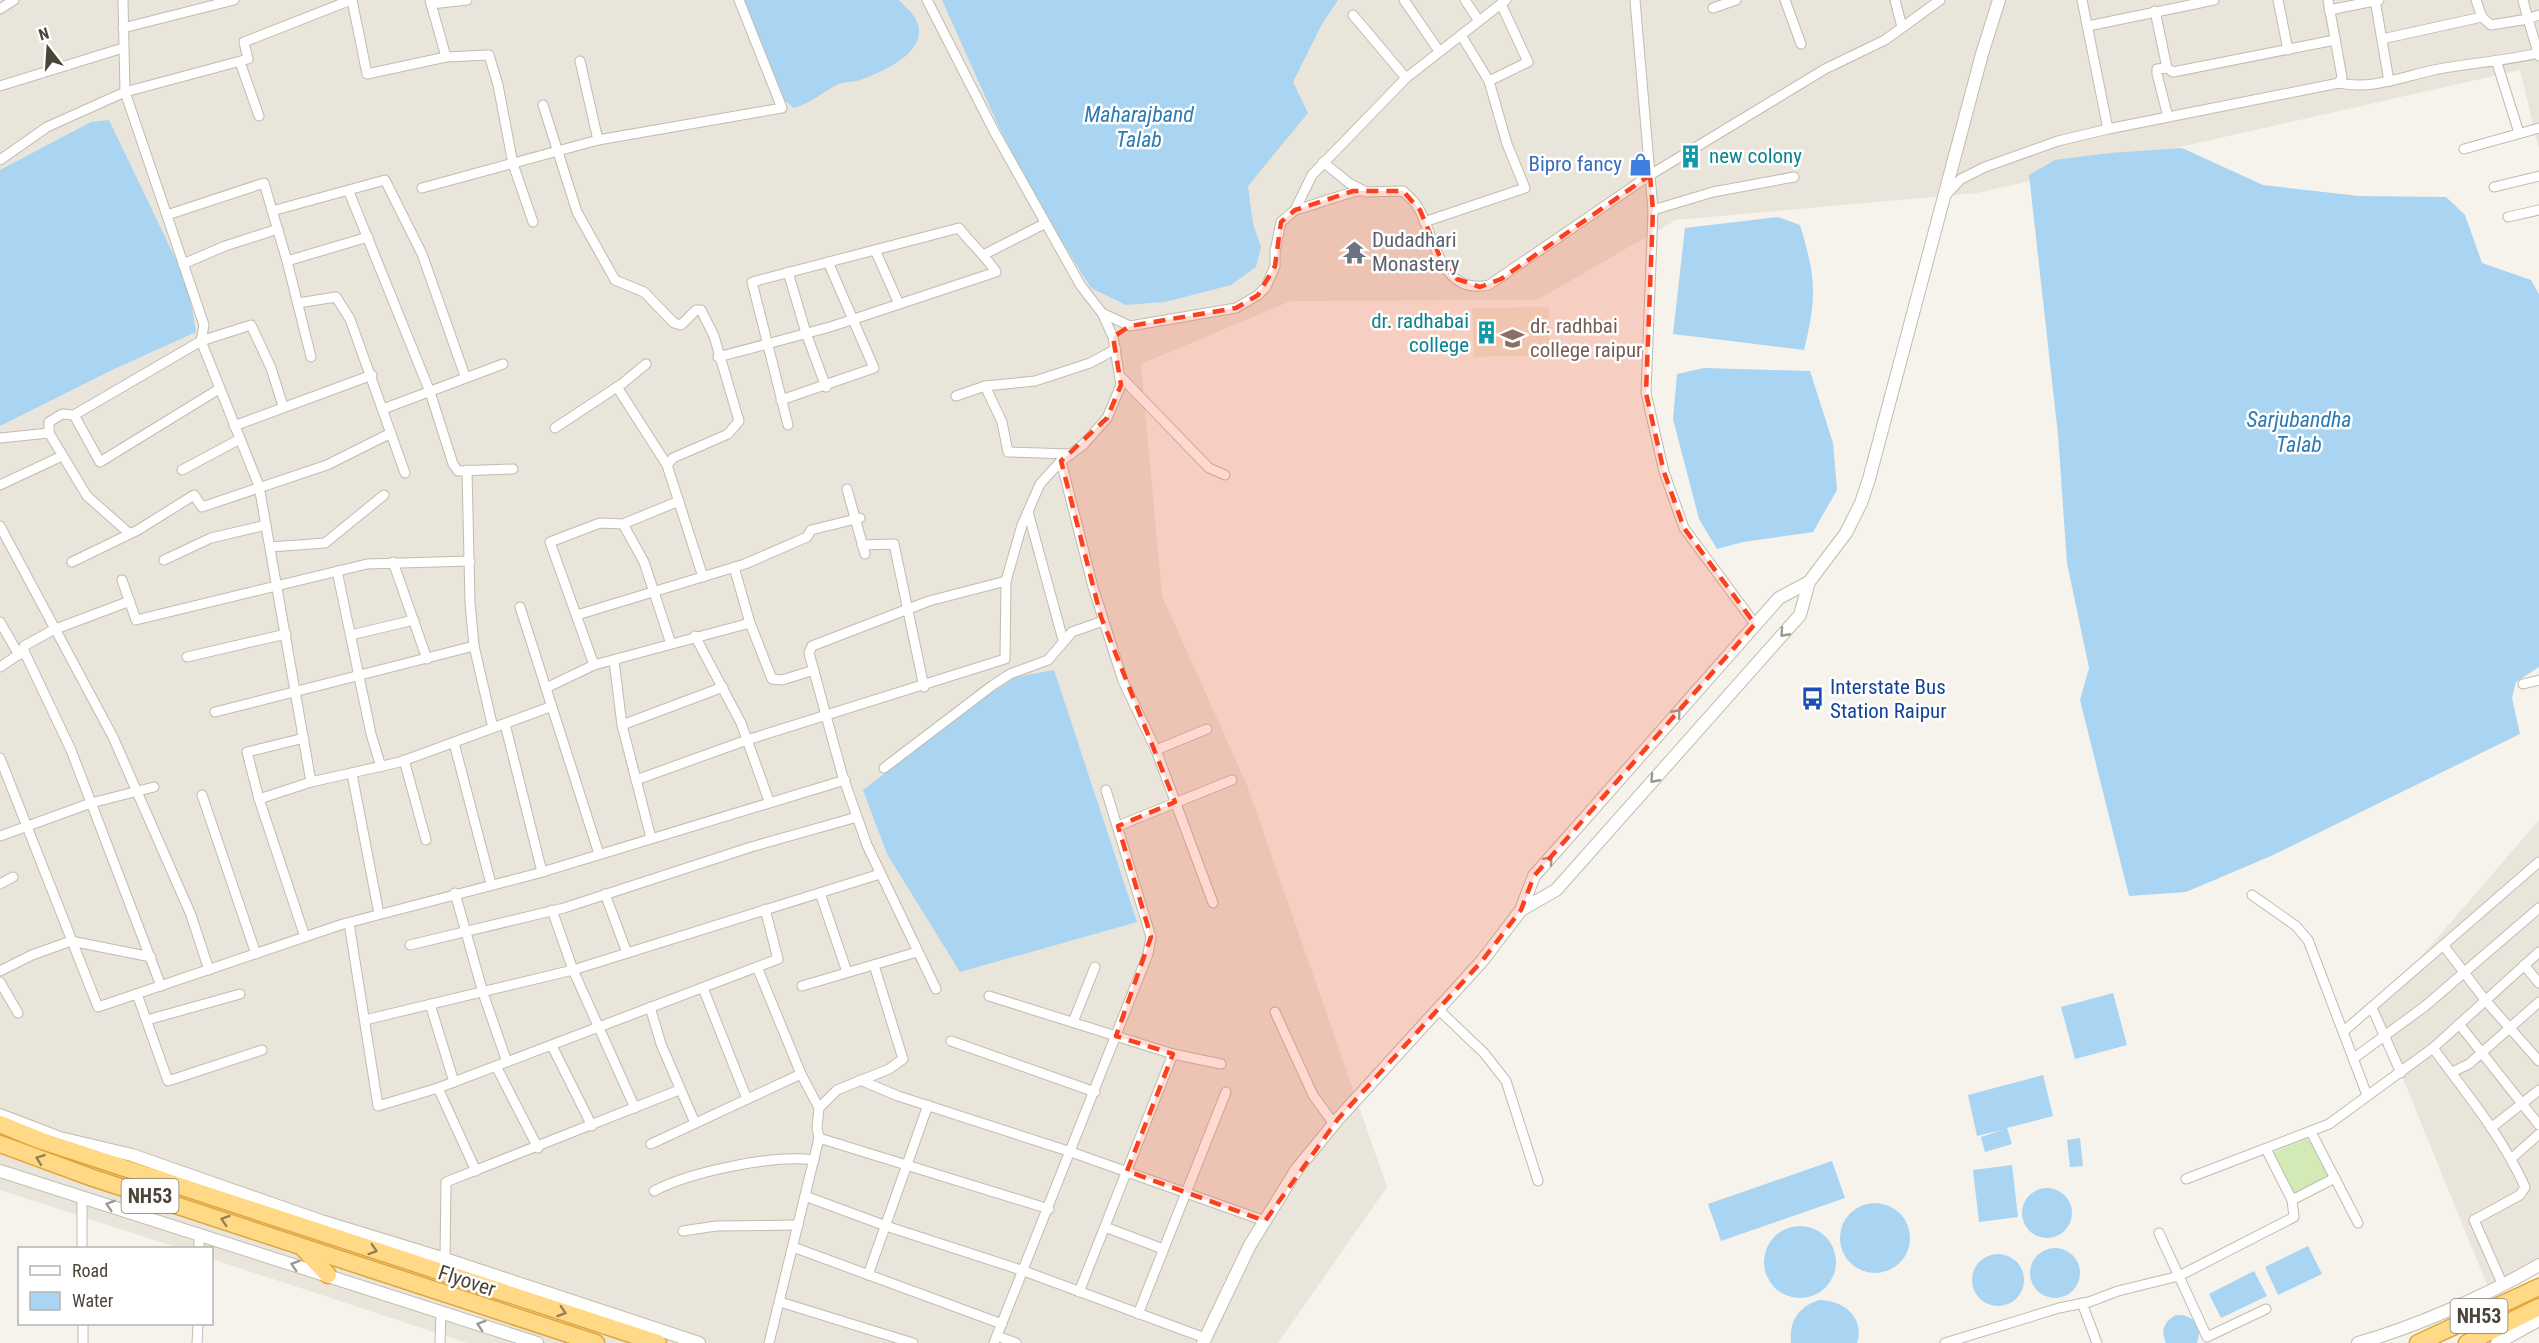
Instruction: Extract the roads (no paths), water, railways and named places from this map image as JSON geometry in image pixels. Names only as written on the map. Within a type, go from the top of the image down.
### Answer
[{"type":"highway","name":"NH53","points":[[0,1124],[39,1140],[278,1219]]},
{"type":"highway","name":"NH53","points":[[0,1144],[93,1178],[300,1245]]},
{"type":"highway","points":[[278,1219],[301,1215]]},
{"type":"highway","name":"Flyover","points":[[278,1219],[658,1343]]},
{"type":"highway","points":[[300,1245],[328,1275]]},
{"type":"highway","name":"Flyover","points":[[300,1245],[596,1343]]},
{"type":"highway","name":"NH53","points":[[2418,1343],[2539,1287]]},
{"type":"highway","name":"NH53","points":[[2467,1343],[2539,1307]]},
{"type":"street","points":[[0,9],[14,0]]},
{"type":"street","points":[[123,0],[125,93],[204,325],[201,341],[259,486],[311,782]]},
{"type":"street","points":[[123,27],[234,0]]},
{"type":"street","points":[[1,155],[47,128],[125,93],[248,59],[244,42],[352,0],[367,74],[446,57],[489,55],[498,85],[513,164],[533,222]]},
{"type":"street","points":[[446,57],[430,2],[467,0]]},
{"type":"street","points":[[422,188],[558,153],[598,140],[782,108],[739,0]]},
{"type":"street","points":[[636,780],[747,740],[924,687],[1005,659],[1006,581],[1028,512],[1040,484],[1060,461],[1083,445],[1107,418],[1121,385],[1113,338],[1102,313],[1081,286],[1044,224],[927,0]]},
{"type":"street","points":[[1404,0],[1439,51]]},
{"type":"street","points":[[1465,0],[1479,21]]},
{"type":"street","points":[[1635,0],[1653,210],[1646,393],[1664,472],[1684,528],[1755,624]]},
{"type":"street","points":[[1713,8],[1736,0]]},
{"type":"street","points":[[1785,0],[1801,44]]},
{"type":"street","points":[[1895,0],[1902,27]]},
{"type":"street","points":[[1295,210],[1332,201],[1353,191],[1403,191],[1420,210],[1443,264],[1458,279],[1468,285],[1480,287],[1501,279],[1650,175],[1825,69],[1885,40],[1940,0]]},
{"type":"street","points":[[1521,910],[1556,890],[1800,615],[1809,582],[1846,532],[1861,503],[1999,0]]},
{"type":"street","points":[[2082,0],[2108,129]]},
{"type":"street","points":[[2088,26],[2159,7],[2214,0]]},
{"type":"street","points":[[2278,0],[2288,50]]},
{"type":"street","points":[[2339,83],[2342,77],[2329,5],[2376,0],[2389,81]]},
{"type":"street","points":[[2476,0],[2482,17],[2491,25],[2539,15]]},
{"type":"street","points":[[1945,195],[1961,179],[1984,166],[2058,141],[2108,129],[2339,83],[2354,86],[2389,81],[2434,70],[2539,54],[2523,0]]},
{"type":"street","points":[[1113,338],[1130,326],[1236,308],[1258,295],[1266,287],[1275,267],[1275,251],[1281,222],[1295,210],[1312,175],[1406,78],[1504,2],[1527,62],[1518,69],[1489,81]]},
{"type":"street","points":[[2159,7],[2167,68]]},
{"type":"street","points":[[1353,15],[1406,78]]},
{"type":"street","points":[[2382,39],[2482,17]]},
{"type":"street","points":[[1424,222],[1525,188],[1507,144],[1489,81],[1461,34]]},
{"type":"street","points":[[2168,117],[2157,69],[2167,68],[2173,72],[2335,40]]},
{"type":"street","points":[[0,86],[123,48]]},
{"type":"street","points":[[2496,60],[2520,133]]},
{"type":"street","points":[[580,61],[598,140]]},
{"type":"street","points":[[240,62],[259,116]]},
{"type":"street","points":[[543,105],[578,212],[615,280],[644,292],[674,323],[681,325],[696,310],[701,310],[714,336],[718,357],[739,421],[728,434],[673,458],[667,465]]},
{"type":"street","points":[[2464,148],[2539,128]]},
{"type":"street","points":[[1323,162],[1349,183],[1366,192]]},
{"type":"street","points":[[2494,187],[2539,176]]},
{"type":"street","points":[[1653,210],[1713,192],[1794,177]]},
{"type":"street","points":[[272,211],[350,192],[385,180],[422,254],[465,376]]},
{"type":"street","points":[[167,215],[264,183],[288,261],[311,357]]},
{"type":"street","points":[[350,192],[430,392],[453,464],[458,471],[513,469]]},
{"type":"street","points":[[2508,217],[2539,210]]},
{"type":"street","points":[[985,254],[1044,224]]},
{"type":"street","points":[[718,357],[766,344],[806,333],[854,319],[996,272],[985,254],[975,250],[959,228],[752,282],[766,344],[788,425]]},
{"type":"street","points":[[183,264],[225,246],[278,229]]},
{"type":"street","points":[[288,261],[368,237]]},
{"type":"street","points":[[875,250],[899,304]]},
{"type":"street","points":[[781,400],[826,387],[874,368],[828,262]]},
{"type":"street","points":[[788,272],[806,333],[826,387]]},
{"type":"street","points":[[298,303],[336,297],[350,319],[372,375],[405,473]]},
{"type":"street","points":[[1102,313],[1130,326]]},
{"type":"street","points":[[130,534],[87,495],[49,433],[49,422],[62,414],[74,415],[201,341],[251,325],[271,368],[283,406]]},
{"type":"street","points":[[956,396],[985,386],[1035,381],[1090,363],[1116,350]]},
{"type":"street","points":[[383,409],[465,376],[503,364]]},
{"type":"street","points":[[555,428],[617,387],[646,364]]},
{"type":"street","points":[[234,426],[372,375]]},
{"type":"street","points":[[1120,376],[1209,468],[1225,475]]},
{"type":"street","points":[[985,386],[1002,422],[1008,452],[1071,454]]},
{"type":"street","points":[[617,387],[667,465],[703,576]]},
{"type":"street","points":[[74,415],[100,462],[219,389]]},
{"type":"street","points":[[0,438],[49,433]]},
{"type":"street","points":[[72,562],[130,534],[194,495],[202,507],[327,465],[391,433]]},
{"type":"street","points":[[182,470],[240,439]]},
{"type":"street","points":[[0,485],[62,456]]},
{"type":"street","points":[[1060,461],[1103,621],[1123,681],[1156,750],[1213,903]]},
{"type":"street","points":[[467,470],[470,603],[474,646],[493,728]]},
{"type":"street","points":[[847,489],[857,519],[863,550],[894,544],[910,610],[924,687]]},
{"type":"street","points":[[270,547],[325,543],[384,495]]},
{"type":"street","points":[[594,665],[550,542],[600,523],[623,524],[679,501]]},
{"type":"street","points":[[1028,512],[1063,640]]},
{"type":"street","points":[[577,615],[734,567],[807,537],[811,530],[857,519]]},
{"type":"street","points":[[623,524],[644,562],[670,644]]},
{"type":"street","points":[[164,560],[210,538],[266,525]]},
{"type":"street","points":[[0,526],[53,630],[113,737],[190,915],[209,970]]},
{"type":"street","points":[[123,580],[136,620],[337,571],[393,562],[470,561]]},
{"type":"street","points":[[393,562],[427,659]]},
{"type":"street","points":[[734,567],[750,623],[772,679],[782,680],[814,670]]},
{"type":"street","points":[[337,571],[371,734],[381,767]]},
{"type":"street","points":[[936,988],[880,874],[857,817],[809,653],[812,646],[929,601],[1006,581]]},
{"type":"street","points":[[805,1196],[886,1226],[1024,1271],[1204,1341],[1250,1245],[1298,1169],[1404,1044],[1439,1010],[1482,961],[1521,910],[1534,876],[1779,598],[1809,582]]},
{"type":"street","points":[[1779,598],[1800,615]]},
{"type":"street","points":[[0,667],[22,653],[24,646],[53,630],[130,601]]},
{"type":"street","points":[[520,607],[550,707],[558,720],[599,854]]},
{"type":"street","points":[[351,635],[414,620]]},
{"type":"street","points":[[884,768],[993,685],[1010,675],[1048,660],[1072,632],[1103,621]]},
{"type":"street","points":[[0,622],[22,653],[71,750],[162,986]]},
{"type":"street","points":[[546,688],[594,665],[750,623]]},
{"type":"street","points":[[187,657],[286,634]]},
{"type":"street","points":[[695,636],[723,687],[747,740],[769,801]]},
{"type":"street","points":[[215,712],[474,646]]},
{"type":"street","points":[[614,661],[622,725],[651,838]]},
{"type":"street","points":[[2523,684],[2539,680]]},
{"type":"street","points":[[622,725],[723,687]]},
{"type":"street","points":[[260,799],[311,782],[404,760],[550,707]]},
{"type":"street","points":[[505,723],[542,872]]},
{"type":"street","points":[[1156,750],[1207,729]]},
{"type":"street","points":[[304,738],[247,752],[305,937]]},
{"type":"street","points":[[454,743],[491,884]]},
{"type":"street","points":[[0,758],[4,781],[28,828],[98,1007],[349,923],[455,893],[542,872],[769,801],[845,780]]},
{"type":"street","points":[[404,760],[426,840]]},
{"type":"street","points":[[352,774],[380,914]]},
{"type":"street","points":[[1118,826],[1232,780]]},
{"type":"street","points":[[0,836],[28,828],[91,803],[154,787]]},
{"type":"street","points":[[1016,1343],[996,1340],[1095,1092],[1148,954],[1151,937],[1106,789]]},
{"type":"street","points":[[202,795],[256,954]]},
{"type":"street","points":[[410,945],[552,910],[752,847],[857,817]]},
{"type":"street","points":[[2344,1031],[2539,862]]},
{"type":"street","points":[[365,1020],[573,970],[880,874]]},
{"type":"street","points":[[0,884],[14,878]]},
{"type":"street","points":[[455,893],[483,993],[507,1062]]},
{"type":"street","points":[[820,893],[847,972]]},
{"type":"street","points":[[605,894],[627,953]]},
{"type":"street","points":[[2252,895],[2296,926],[2308,940],[2367,1095]]},
{"type":"street","points":[[2354,1058],[2385,1036],[2539,908]]},
{"type":"street","points":[[349,923],[365,1020],[369,1064],[378,1106],[438,1088],[778,959],[765,909]]},
{"type":"street","points":[[552,910],[573,970],[635,1108]]},
{"type":"street","points":[[0,971],[32,955],[71,941],[151,957]]},
{"type":"street","points":[[2444,946],[2485,1000],[2539,1061]]},
{"type":"street","points":[[802,986],[917,952]]},
{"type":"street","points":[[2186,1179],[2329,1124],[2433,1048],[2539,952]]},
{"type":"street","points":[[819,1108],[837,1090],[889,1070],[903,1059],[873,964]]},
{"type":"street","points":[[2524,966],[2539,983]]},
{"type":"street","points":[[757,967],[801,1074],[819,1108],[817,1128],[819,1138],[770,1343]]},
{"type":"street","points":[[1073,1022],[1095,967]]},
{"type":"street","points":[[0,982],[18,1013]]},
{"type":"street","points":[[703,988],[747,1099]]},
{"type":"street","points":[[137,994],[164,1072],[171,1081],[262,1050]]},
{"type":"street","points":[[147,1020],[240,994]]},
{"type":"street","points":[[989,996],[1173,1054],[1221,1064]]},
{"type":"street","points":[[2452,1072],[2469,1064],[2539,1002]]},
{"type":"street","points":[[430,1004],[454,1082]]},
{"type":"street","points":[[650,1007],[679,1090],[695,1123]]},
{"type":"street","points":[[2372,1008],[2401,1073]]},
{"type":"street","points":[[1439,1010],[1484,1053],[1506,1081],[1538,1181]]},
{"type":"street","points":[[1275,1011],[1313,1095],[1334,1124]]},
{"type":"street","points":[[2459,1024],[2539,1125]]},
{"type":"street","points":[[951,1041],[1095,1092]]},
{"type":"street","points":[[552,1046],[592,1126]]},
{"type":"street","points":[[2433,1048],[2512,1158],[2525,1187],[2520,1195],[2474,1220],[2502,1283]]},
{"type":"street","points":[[1079,1292],[1173,1054]]},
{"type":"street","points":[[496,1066],[538,1148]]},
{"type":"street","points":[[651,1144],[801,1074]]},
{"type":"street","points":[[860,1080],[1265,1221]]},
{"type":"street","points":[[438,1088],[476,1171]]},
{"type":"street","points":[[445,1259],[446,1182],[538,1148],[679,1090]]},
{"type":"street","points":[[2491,1128],[2539,1090]]},
{"type":"street","points":[[1138,1314],[1226,1092]]},
{"type":"street","points":[[868,1275],[928,1105]]},
{"type":"street","points":[[0,1115],[60,1138],[132,1155],[301,1215],[445,1259],[699,1343]]},
{"type":"street","points":[[2311,1132],[2358,1222]]},
{"type":"street","points":[[2512,1158],[2539,1134]]},
{"type":"street","points":[[819,1138],[1049,1209]]},
{"type":"street","points":[[1945,1343],[2082,1304],[2118,1291],[2179,1276],[2294,1217],[2292,1200],[2266,1149]]},
{"type":"street","points":[[654,1191],[666,1184],[732,1167],[800,1158],[814,1160]]},
{"type":"street","points":[[0,1170],[537,1343]]},
{"type":"street","points":[[2292,1200],[2335,1178]]},
{"type":"street","points":[[82,1197],[82,1247]]},
{"type":"street","points":[[683,1231],[716,1226],[798,1225]]},
{"type":"street","points":[[1105,1227],[1163,1249]]},
{"type":"street","points":[[2159,1233],[2207,1336],[2266,1309]]},
{"type":"street","points":[[199,1234],[199,1247]]},
{"type":"street","points":[[793,1247],[1002,1324]]},
{"type":"street","points":[[2358,1343],[2392,1333],[2539,1265]]},
{"type":"street","points":[[780,1302],[913,1343]]},
{"type":"street","points":[[2082,1304],[2097,1343]]},
{"type":"street","points":[[440,1343],[441,1312]]},
{"type":"street","points":[[2497,1343],[2539,1320]]},
{"type":"street","points":[[83,1325],[83,1343]]},
{"type":"street","points":[[197,1343],[198,1325]]},
{"type":"water","points":[[740,0],[899,0],[915,18],[919,30],[917,41],[902,59],[891,66],[857,81],[839,84],[794,108],[775,93],[755,54],[762,42]]},
{"type":"water","name":"Maharajband Talab","points":[[942,0],[1338,0],[1322,24],[1293,82],[1308,113],[1248,186],[1253,224],[1261,247],[1256,267],[1231,285],[1165,302],[1126,305],[1091,288],[1035,198],[998,125]]},
{"type":"water","points":[[109,120],[188,285],[196,332],[112,370],[0,426],[0,170],[91,122]]},
{"type":"water","name":"Sarjubandha Talab","points":[[2182,148],[2263,185],[2359,196],[2446,197],[2465,215],[2482,263],[2531,280],[2539,294],[2539,667],[2516,682],[2512,698],[2520,734],[2271,856],[2186,892],[2129,896],[2080,700],[2089,668],[2067,563],[2058,435],[2029,175],[2055,160]]},
{"type":"water","points":[[1778,217],[1800,225],[1812,273],[1813,301],[1804,350],[1673,334],[1685,228]]},
{"type":"water","points":[[1704,368],[1810,371],[1833,443],[1837,490],[1813,532],[1743,542],[1717,549],[1699,519],[1673,419],[1677,374]]},
{"type":"water","points":[[1054,670],[1137,922],[960,972],[887,854],[863,790],[973,705],[1016,677]]},
{"type":"water","points":[[2113,993],[2127,1045],[2075,1059],[2061,1007]]},
{"type":"water","points":[[2043,1075],[2053,1116],[2007,1128],[2012,1144],[1985,1152],[1981,1137],[2005,1129],[1977,1136],[1968,1095]]},
{"type":"water","points":[[2080,1138],[2083,1166],[2070,1167],[2067,1140]]},
{"type":"water","points":[[1832,1161],[1845,1198],[1721,1241],[1708,1204]]},
{"type":"water","points":[[2012,1165],[2018,1217],[1979,1222],[1973,1170]]},
{"type":"water","points":[[2042,1188],[2052,1188],[2065,1195],[2072,1208],[2072,1218],[2065,1231],[2052,1238],[2042,1238],[2033,1234],[2026,1227],[2022,1218],[2022,1208],[2026,1199],[2033,1192]]},
{"type":"water","points":[[1882,1203],[1895,1209],[1904,1218],[1908,1224],[1910,1238],[1908,1252],[1900,1263],[1889,1271],[1868,1273],[1850,1263],[1842,1252],[1840,1231],[1850,1213],[1861,1205]]},
{"type":"water","points":[[1800,1226],[1820,1232],[1830,1242],[1836,1262],[1830,1282],[1820,1292],[1800,1298],[1780,1292],[1770,1282],[1764,1262],[1770,1242],[1780,1232]]},
{"type":"water","points":[[2308,1246],[2322,1274],[2278,1295],[2265,1267]]},
{"type":"water","points":[[2050,1248],[2060,1248],[2073,1255],[2080,1268],[2080,1278],[2073,1291],[2060,1298],[2050,1298],[2041,1294],[2034,1287],[2030,1278],[2030,1268],[2034,1259],[2041,1252]]},
{"type":"water","points":[[1998,1254],[2008,1256],[2016,1262],[2022,1270],[2024,1280],[2022,1290],[2016,1298],[2008,1304],[1998,1306],[1988,1304],[1980,1298],[1974,1290],[1972,1280],[1974,1270],[1980,1262],[1988,1256]]},
{"type":"water","points":[[2254,1271],[2267,1296],[2221,1318],[2209,1294]]},
{"type":"water","points":[[1819,1300],[1836,1303],[1850,1312],[1858,1325],[1857,1343],[1791,1343],[1793,1322],[1796,1316],[1805,1307]]},
{"type":"water","points":[[2176,1315],[2188,1316],[2196,1323],[2200,1330],[2197,1343],[2166,1343],[2163,1334],[2164,1327]]},
{"type":"place","name":"new colony","points":[[1691,156]]},
{"type":"place","name":"Bipro fancy","points":[[1640,164]]},
{"type":"place","name":"Dudadhari Monastery","points":[[1354,252]]},
{"type":"place","name":"dr. radhabai college","points":[[1487,333]]},
{"type":"place","name":"dr. radhbai college raipur","points":[[1512,338]]},
{"type":"place","name":"Interstate Bus Station Raipur","points":[[1812,699]]}]
